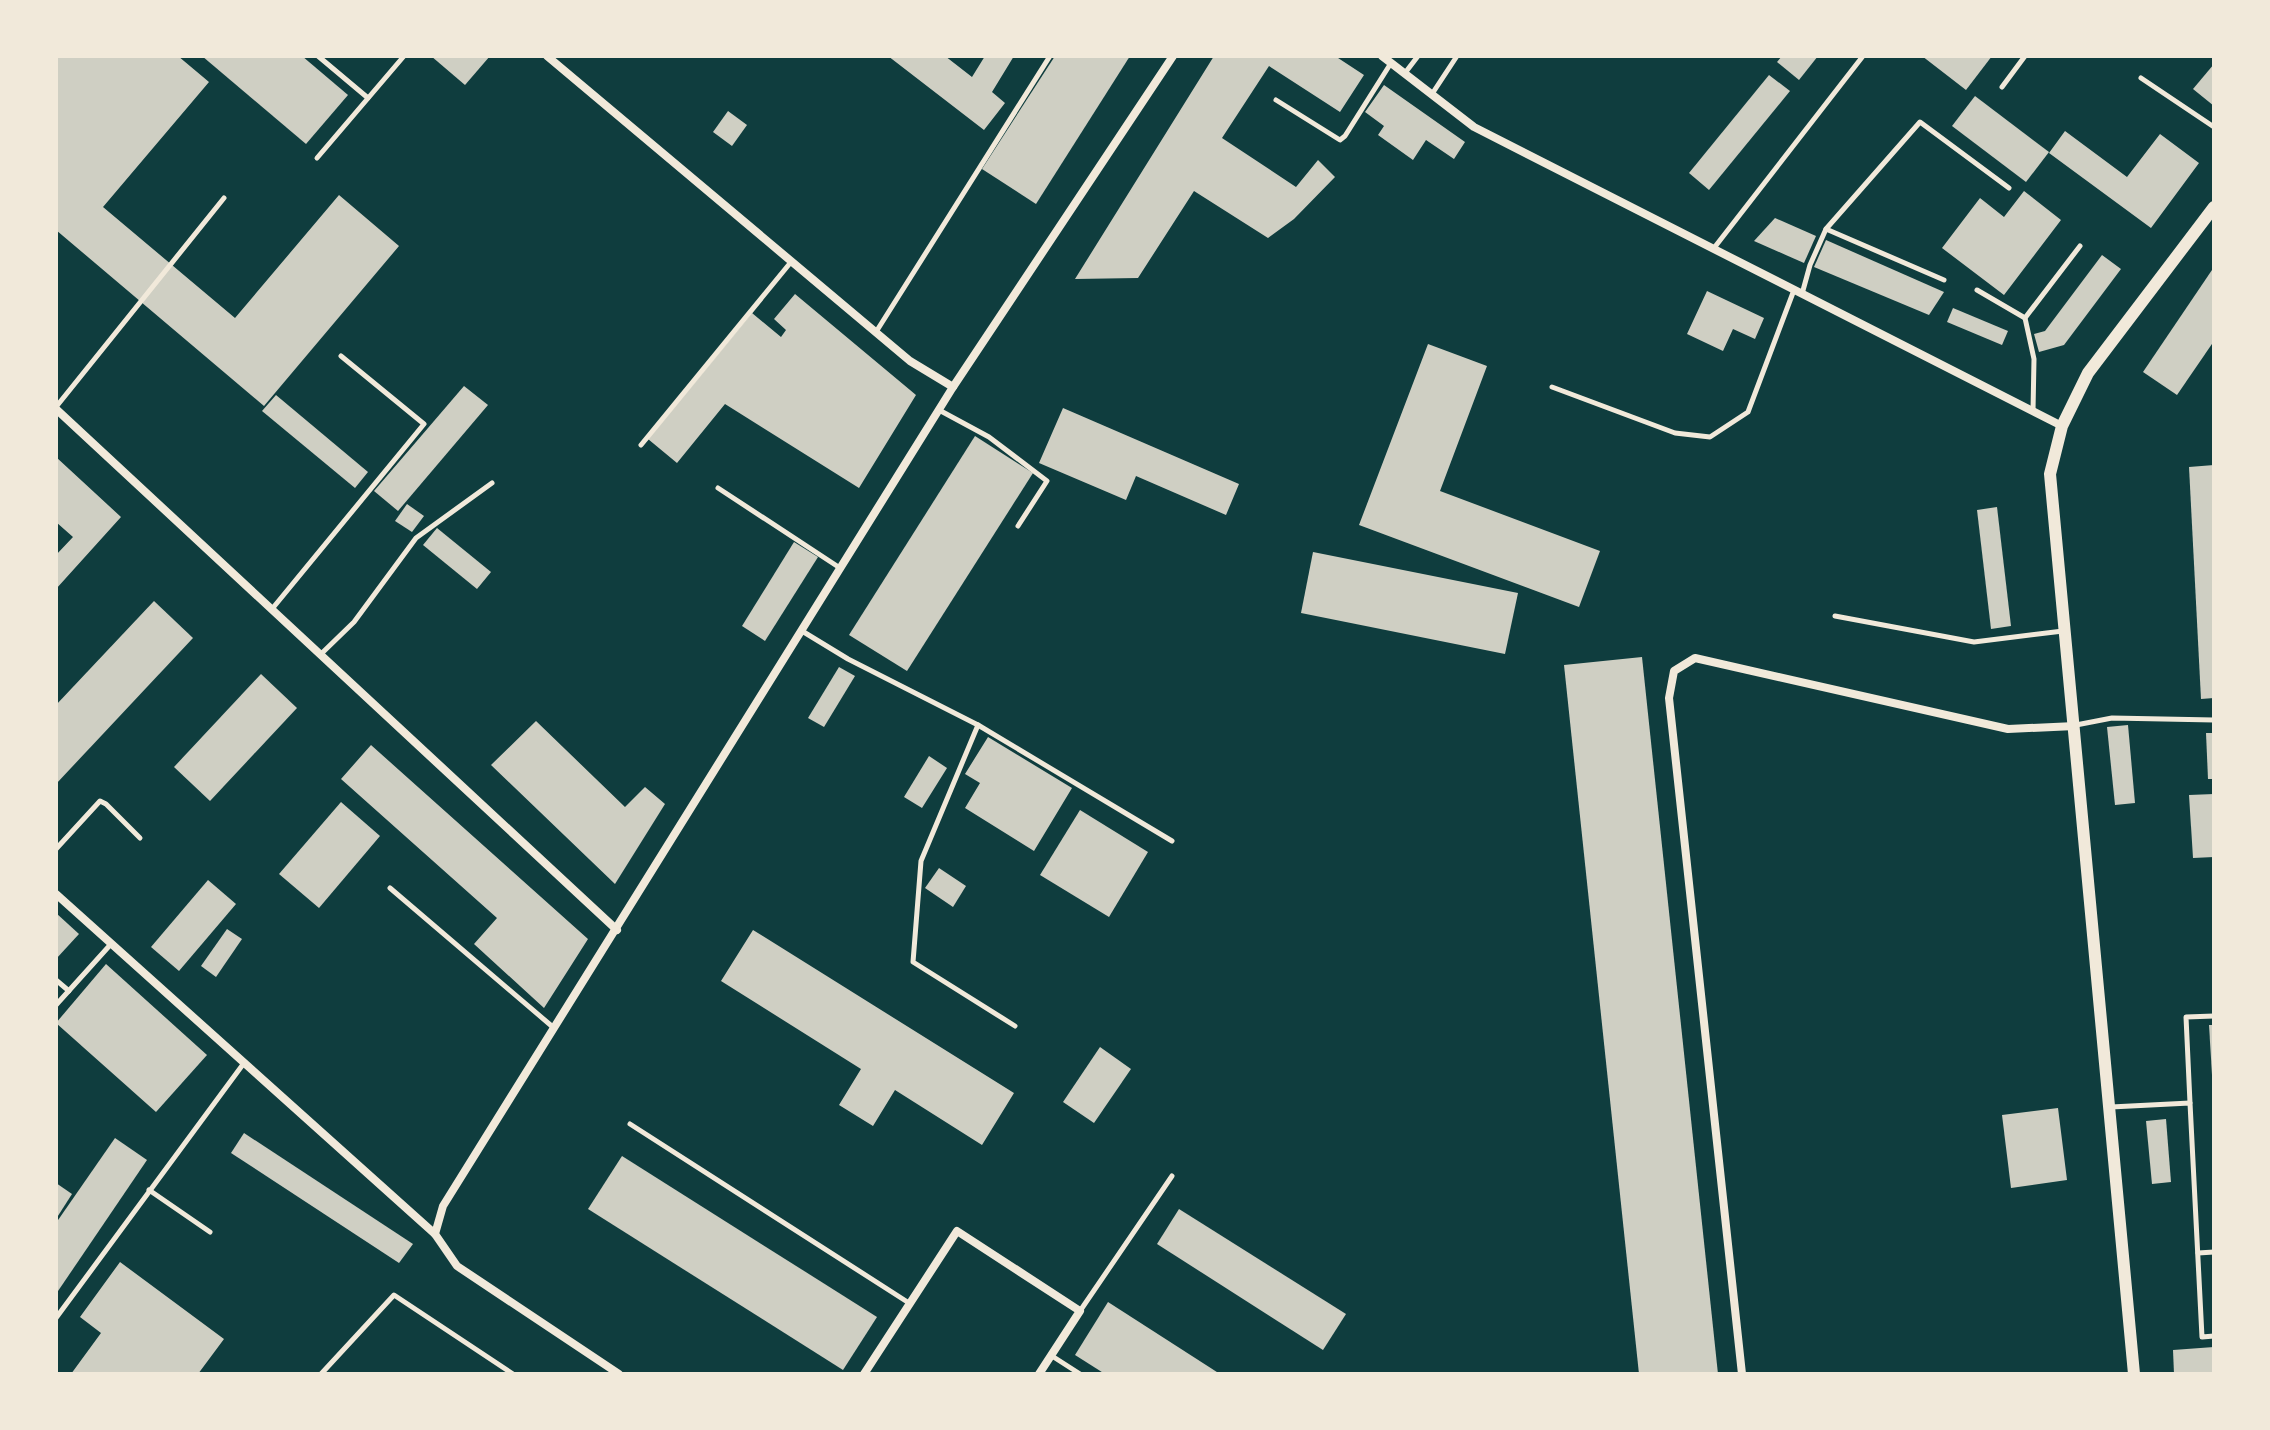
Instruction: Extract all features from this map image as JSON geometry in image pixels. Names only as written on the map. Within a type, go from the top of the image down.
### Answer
[{"type":"street","points":[[547,56],[910,361],[953,387]]},
{"type":"street","points":[[435,1234],[443,1206],[953,387],[1173,56]]},
{"type":"street","points":[[1382,56],[1474,127],[2062,426]]},
{"type":"street","points":[[2134,1374],[2050,474],[2062,426],[2088,373],[2213,209]]},
{"type":"street","points":[[56,408],[617,930]]},
{"type":"street","points":[[1742,1374],[1669,698],[1674,671],[1695,658],[2008,729],[2075,726]]},
{"type":"street","points":[[56,894],[435,1234],[457,1266],[619,1374]]},
{"type":"street","points":[[864,1374],[957,1231],[1080,1311],[1039,1374]]},
{"type":"lane","points":[[318,56],[368,98]]},
{"type":"lane","points":[[317,158],[404,56]]},
{"type":"lane","points":[[876,332],[1050,56]]},
{"type":"lane","points":[[1405,73],[1418,56]]},
{"type":"lane","points":[[1432,94],[1457,56]]},
{"type":"lane","points":[[2002,87],[2025,56]]},
{"type":"lane","points":[[1714,249],[1859,57]]},
{"type":"lane","points":[[1276,100],[1340,140],[1391,63]]},
{"type":"lane","points":[[2141,78],[2214,127]]},
{"type":"lane","points":[[1552,387],[1675,433],[1710,437],[1748,412],[1826,229],[1920,122],[2009,188]]},
{"type":"lane","points":[[56,408],[224,198]]},
{"type":"lane","points":[[1826,229],[1944,280]]},
{"type":"lane","points":[[2025,318],[2080,246]]},
{"type":"lane","points":[[641,445],[792,261]]},
{"type":"lane","points":[[1977,290],[2025,318],[2034,359],[2033,411]]},
{"type":"lane","points":[[272,610],[424,424],[341,356]]},
{"type":"lane","points":[[939,410],[989,437],[1047,481],[1018,526]]},
{"type":"lane","points":[[320,654],[354,622],[416,538],[492,483]]},
{"type":"lane","points":[[718,488],[841,568]]},
{"type":"lane","points":[[1835,616],[1974,642],[2065,631]]},
{"type":"lane","points":[[802,631],[848,659],[978,725],[1172,841]]},
{"type":"lane","points":[[2075,726],[2112,718],[2214,720]]},
{"type":"lane","points":[[978,725],[921,861],[913,962],[1015,1026]]},
{"type":"lane","points":[[56,849],[100,801],[140,838]]},
{"type":"lane","points":[[390,888],[554,1029]]},
{"type":"lane","points":[[56,1005],[111,943]]},
{"type":"lane","points":[[56,980],[69,991]]},
{"type":"lane","points":[[2214,1016],[2186,1017],[2202,1337],[2214,1336]]},
{"type":"lane","points":[[56,1318],[244,1063]]},
{"type":"lane","points":[[2110,1108],[2190,1103]]},
{"type":"lane","points":[[630,1124],[910,1304]]},
{"type":"lane","points":[[1080,1311],[1172,1176]]},
{"type":"lane","points":[[149,1190],[210,1232]]},
{"type":"lane","points":[[2198,1253],[2214,1252]]},
{"type":"lane","points":[[321,1374],[394,1295],[513,1374]]},
{"type":"lane","points":[[1051,1355],[1080,1374]]},
{"type":"lane","points":[[498,1374],[502,1367]]},
{"type":"building","points":[[56,56],[178,56],[209,82],[103,207],[235,318],[339,195],[399,246],[264,406],[56,230]]},
{"type":"building","points":[[202,56],[302,56],[348,95],[306,144]]},
{"type":"building","points":[[431,56],[490,56],[465,85]]},
{"type":"building","points":[[888,56],[945,56],[972,77],[985,56],[1014,56],[992,92],[1005,103],[984,130]]},
{"type":"building","points":[[1055,56],[1130,56],[1036,204],[982,169]]},
{"type":"building","points":[[1214,56],[1335,56],[1364,75],[1340,112],[1269,66],[1222,138],[1296,187],[1318,160],[1335,177],[1294,219],[1268,238],[1194,191],[1138,278],[1075,279]]},
{"type":"building","points":[[1782,56],[1818,56],[1799,80],[1777,62]]},
{"type":"building","points":[[1922,56],[1992,56],[1966,90]]},
{"type":"building","points":[[2214,64],[2214,106],[2193,89]]},
{"type":"building","points":[[1769,75],[1790,91],[1709,190],[1689,173]]},
{"type":"building","points":[[1384,85],[1465,142],[1454,159],[1426,140],[1413,160],[1378,135],[1384,126],[1365,112]]},
{"type":"building","points":[[1975,96],[2049,152],[2026,182],[1952,126]]},
{"type":"building","points":[[728,111],[747,125],[732,146],[713,132]]},
{"type":"building","points":[[2065,131],[2127,177],[2160,134],[2199,163],[2151,228],[2049,153]]},
{"type":"building","points":[[2024,191],[2061,220],[2004,295],[1942,248],[1980,198],[2004,217]]},
{"type":"building","points":[[1775,218],[1816,236],[1804,263],[1754,241]]},
{"type":"building","points":[[1826,240],[1944,292],[1929,315],[1814,267]]},
{"type":"building","points":[[2102,255],[2121,269],[2064,345],[2039,352],[2034,334],[2045,331]]},
{"type":"building","points":[[2214,267],[2214,341],[2177,395],[2143,372]]},
{"type":"building","points":[[1707,291],[1764,318],[1755,339],[1733,329],[1723,351],[1687,334]]},
{"type":"building","points":[[795,294],[916,395],[859,488],[725,404],[677,463],[648,439],[752,313],[781,337],[786,330],[774,319]]},
{"type":"building","points":[[1953,308],[2008,331],[2002,345],[1947,322]]},
{"type":"building","points":[[1428,344],[1487,366],[1440,491],[1600,551],[1579,607],[1359,525]]},
{"type":"building","points":[[464,386],[488,405],[398,511],[374,491]]},
{"type":"building","points":[[276,395],[368,472],[355,488],[262,411]]},
{"type":"building","points":[[1063,408],[1239,484],[1226,515],[1136,476],[1126,500],[1039,463]]},
{"type":"building","points":[[975,436],[1033,473],[907,671],[849,635]]},
{"type":"building","points":[[56,457],[121,517],[56,589],[56,555],[73,537],[56,522]]},
{"type":"building","points":[[2214,465],[2214,698],[2201,699],[2189,467]]},
{"type":"building","points":[[407,504],[424,516],[412,532],[395,521]]},
{"type":"building","points":[[1997,507],[2011,626],[1991,629],[1977,510]]},
{"type":"building","points":[[437,528],[491,572],[477,589],[423,545]]},
{"type":"building","points":[[794,542],[818,557],[765,641],[742,626]]},
{"type":"building","points":[[1313,552],[1518,593],[1505,654],[1301,613]]},
{"type":"building","points":[[154,601],[193,638],[56,784],[56,705]]},
{"type":"building","points":[[1642,657],[1718,1374],[1639,1374],[1564,665]]},
{"type":"building","points":[[839,667],[855,676],[824,727],[808,718]]},
{"type":"building","points":[[261,674],[297,708],[210,801],[174,767]]},
{"type":"building","points":[[536,721],[625,807],[645,787],[665,804],[615,884],[491,765]]},
{"type":"building","points":[[2128,725],[2135,803],[2115,805],[2107,727]]},
{"type":"building","points":[[2206,733],[2214,733],[2214,779],[2208,779]]},
{"type":"building","points":[[988,737],[1072,788],[1034,851],[965,808],[980,783],[965,774]]},
{"type":"building","points":[[371,745],[588,939],[544,1008],[474,944],[497,918],[341,779]]},
{"type":"building","points":[[929,756],[947,768],[922,808],[904,797]]},
{"type":"building","points":[[2214,794],[2214,857],[2193,858],[2189,795]]},
{"type":"building","points":[[341,802],[380,836],[319,908],[279,874]]},
{"type":"building","points":[[1080,810],[1148,852],[1109,917],[1040,875]]},
{"type":"building","points":[[939,868],[966,886],[953,907],[925,888]]},
{"type":"building","points":[[208,880],[236,904],[179,971],[151,947]]},
{"type":"building","points":[[56,913],[79,934],[56,959]]},
{"type":"building","points":[[227,929],[242,939],[216,977],[201,966]]},
{"type":"building","points":[[753,930],[1014,1093],[982,1145],[895,1090],[873,1126],[839,1105],[861,1069],[721,981]]},
{"type":"building","points":[[106,964],[207,1055],[156,1112],[56,1023]]},
{"type":"building","points":[[2209,1025],[2214,1025],[2214,1075],[2212,1075]]},
{"type":"building","points":[[1100,1047],[1131,1069],[1094,1123],[1063,1102]]},
{"type":"building","points":[[2058,1108],[2067,1180],[2011,1188],[2002,1115]]},
{"type":"building","points":[[2166,1119],[2171,1182],[2152,1184],[2146,1121]]},
{"type":"building","points":[[244,1133],[413,1244],[399,1263],[231,1153]]},
{"type":"building","points":[[115,1138],[147,1160],[56,1294],[56,1223]]},
{"type":"building","points":[[622,1156],[877,1317],[843,1370],[588,1209]]},
{"type":"building","points":[[56,1183],[72,1194],[56,1219]]},
{"type":"building","points":[[1179,1209],[1346,1314],[1323,1350],[1157,1244]]},
{"type":"building","points":[[120,1262],[224,1339],[198,1374],[71,1374],[101,1333],[80,1317]]},
{"type":"building","points":[[1108,1302],[1220,1374],[1105,1374],[1075,1355]]},
{"type":"building","points":[[2214,1347],[2214,1374],[2174,1374],[2173,1350]]}]
